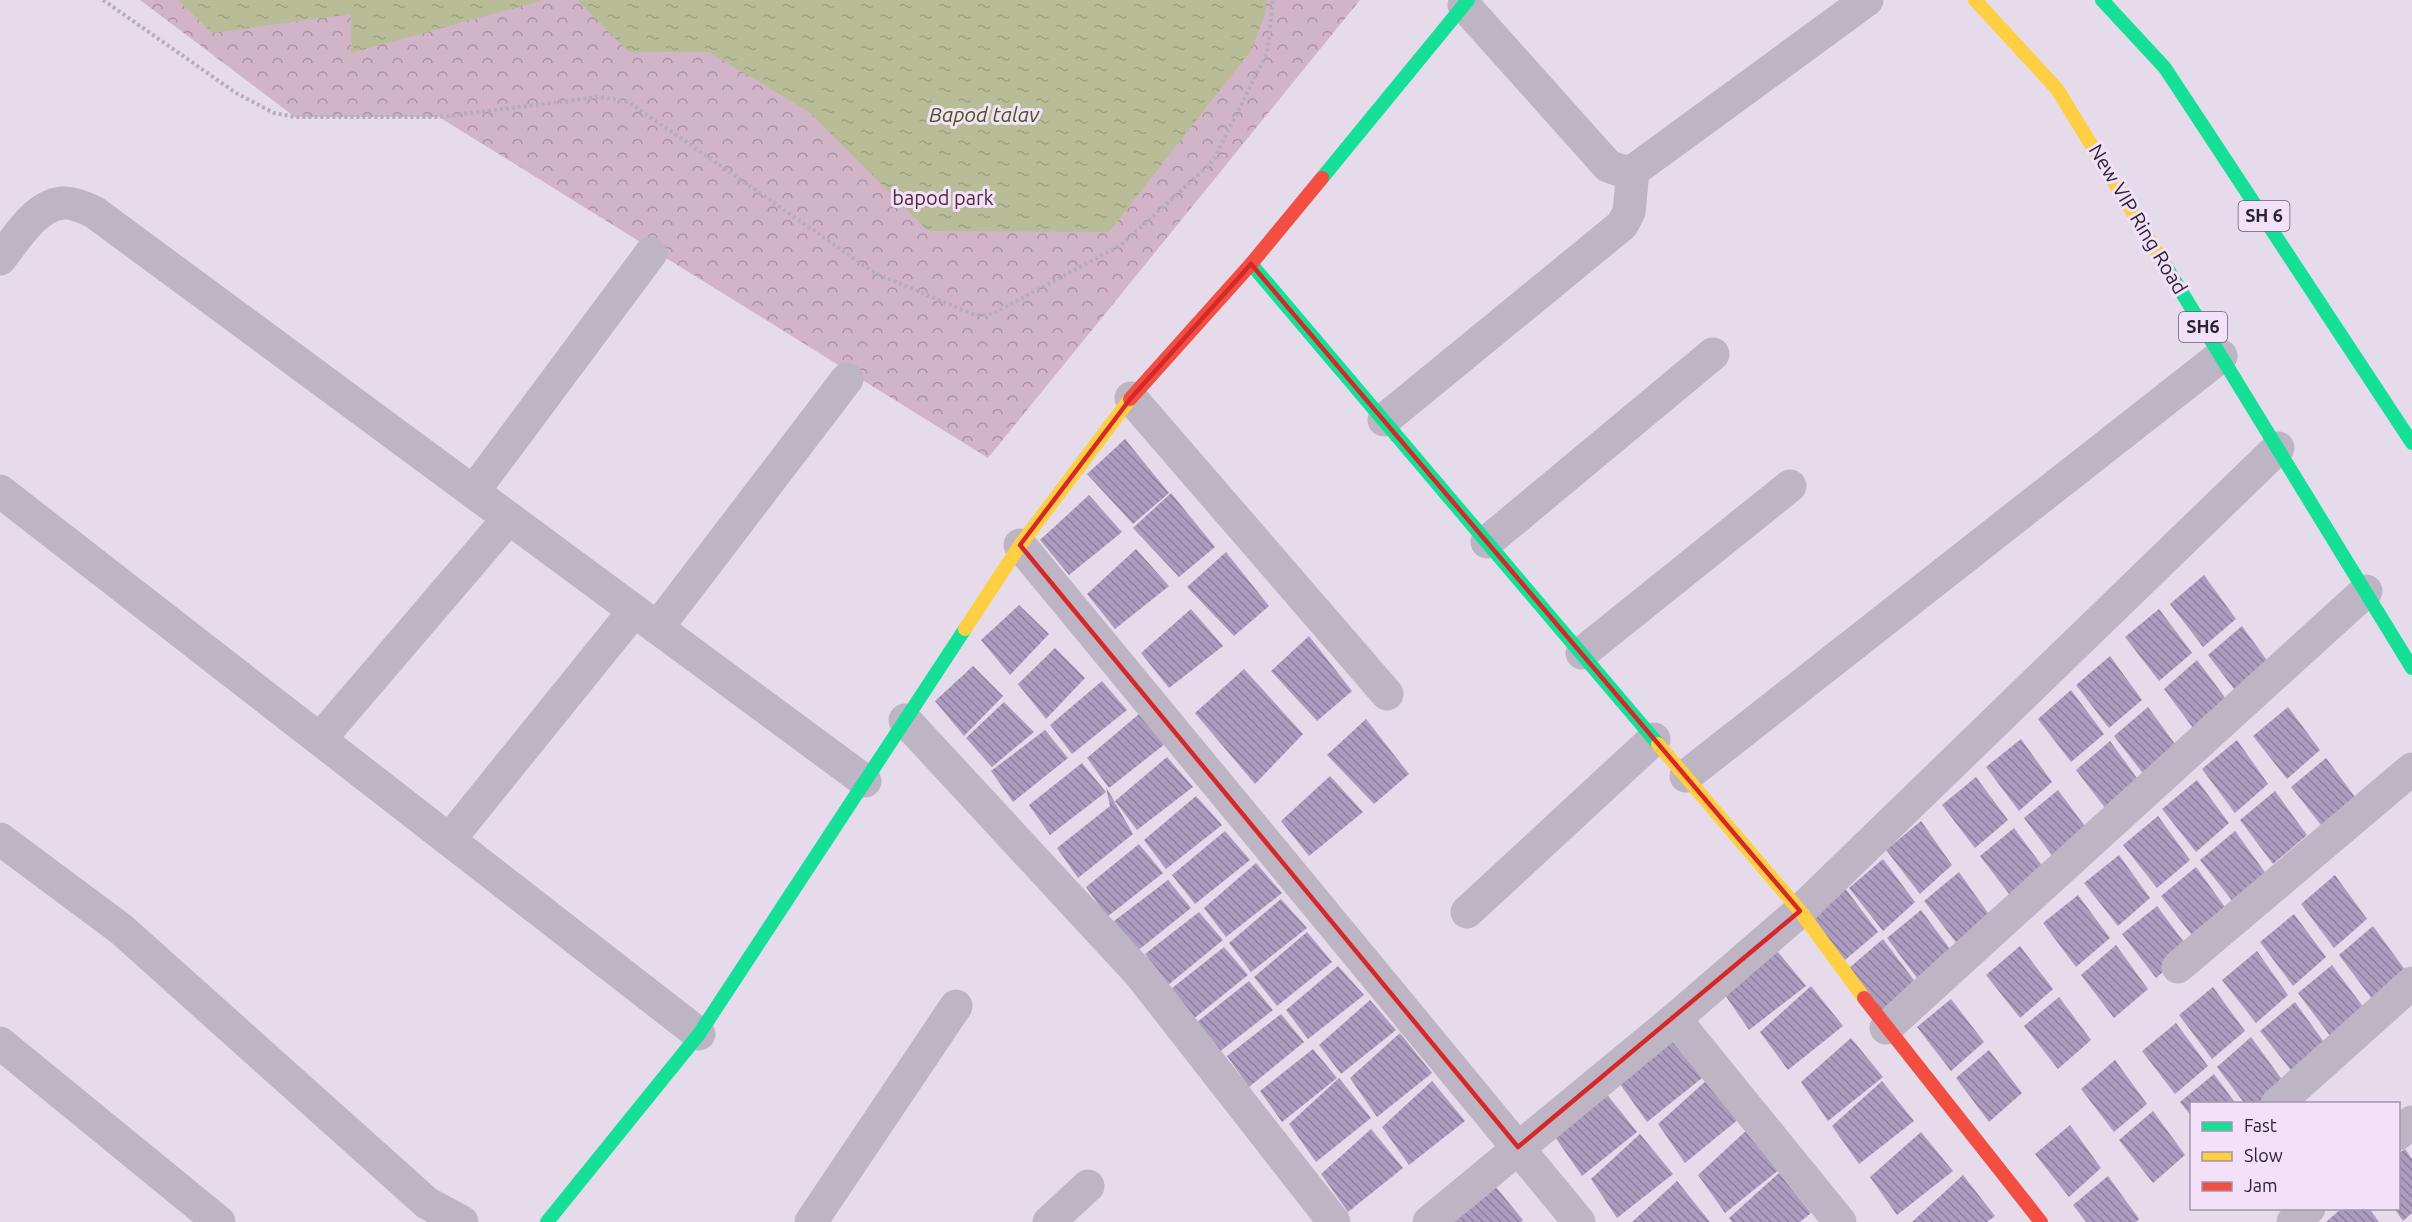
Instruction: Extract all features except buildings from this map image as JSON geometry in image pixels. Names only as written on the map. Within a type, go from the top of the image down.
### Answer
[{"type":"street","points":[[547,1222],[699,1034],[1020,545],[1131,398],[1251,264],[1466,2],[1608,166],[1622,171],[1633,171],[1867,0]]},
{"type":"street","name":"New VIP Ring Road","points":[[1975,0],[2057,89],[2412,668]]},
{"type":"street","name":"SH 6","points":[[2102,0],[2165,68],[2412,443]]},
{"type":"street","points":[[1384,420],[1622,225],[1629,212],[1633,171]]},
{"type":"street","points":[[0,259],[34,218],[49,207],[64,202],[94,212],[865,781]]},
{"type":"street","points":[[473,492],[651,253]]},
{"type":"street","points":[[1251,264],[1800,911],[1886,1028],[2041,1222]]},
{"type":"street","points":[[1487,542],[1713,354]]},
{"type":"street","points":[[1686,776],[2222,356]]},
{"type":"street","points":[[449,840],[646,619],[847,379]]},
{"type":"street","points":[[1131,398],[1387,694]]},
{"type":"street","points":[[1429,1222],[1675,1019],[1800,911],[2278,448]]},
{"type":"street","points":[[1582,653],[1790,486]]},
{"type":"street","points":[[0,491],[699,1034]]},
{"type":"street","points":[[320,739],[508,518]]},
{"type":"street","points":[[1020,545],[1579,1222]]},
{"type":"street","points":[[1886,1028],[2366,591]]},
{"type":"street","points":[[905,720],[1140,974],[1334,1222]]},
{"type":"street","points":[[1467,912],[1654,739]]},
{"type":"street","points":[[2178,968],[2412,770]]},
{"type":"street","points":[[0,838],[121,929],[427,1203],[462,1222]]},
{"type":"street","points":[[2279,1102],[2412,983]]},
{"type":"street","points":[[811,1222],[956,1006]]},
{"type":"street","points":[[1675,1019],[1840,1222]]},
{"type":"street","points":[[0,1043],[219,1222]]},
{"type":"street","points":[[2400,1132],[2412,1122]]},
{"type":"street","points":[[1049,1222],[1088,1186]]},
{"type":"street","points":[[2293,1222],[2308,1210]]},
{"type":"path","points":[[103,0],[245,98],[274,113],[295,117],[439,117],[599,98],[622,100],[633,105],[875,273],[972,314],[984,315],[996,312],[1121,245],[1208,166],[1215,157],[1267,53],[1273,0]]},
{"type":"highlighted area","points":[[1251,264],[1800,911],[1518,1147],[1020,545],[1131,398]]},
{"type":"green space","name":"bapod park","points":[[140,0],[1360,0],[988,458],[439,117],[295,117]]},
{"type":"water","points":[[178,0],[544,0],[351,53],[351,14],[212,33]]},
{"type":"water","name":"Bapod talav","points":[[577,0],[1266,0],[1266,11],[1252,49],[1109,232],[928,231],[809,112],[709,52],[629,52]]},
{"type":"traffic: fast","points":[[1322,178],[1468,0]]},
{"type":"traffic: fast","points":[[2102,0],[2165,68],[2412,443]]},
{"type":"traffic: fast","points":[[1251,264],[1658,744]]},
{"type":"traffic: fast","points":[[2165,265],[2412,668]]},
{"type":"traffic: fast","points":[[547,1222],[699,1034],[965,629]]},
{"type":"traffic: slow","points":[[1975,0],[2057,89],[2165,265]]},
{"type":"traffic: slow","points":[[965,629],[1020,545],[1130,399]]},
{"type":"traffic: slow","points":[[1658,744],[1800,911],[1864,998]]},
{"type":"traffic: jam","points":[[1130,399],[1251,264],[1322,178]]},
{"type":"traffic: jam","points":[[1864,998],[2041,1222]]}]
